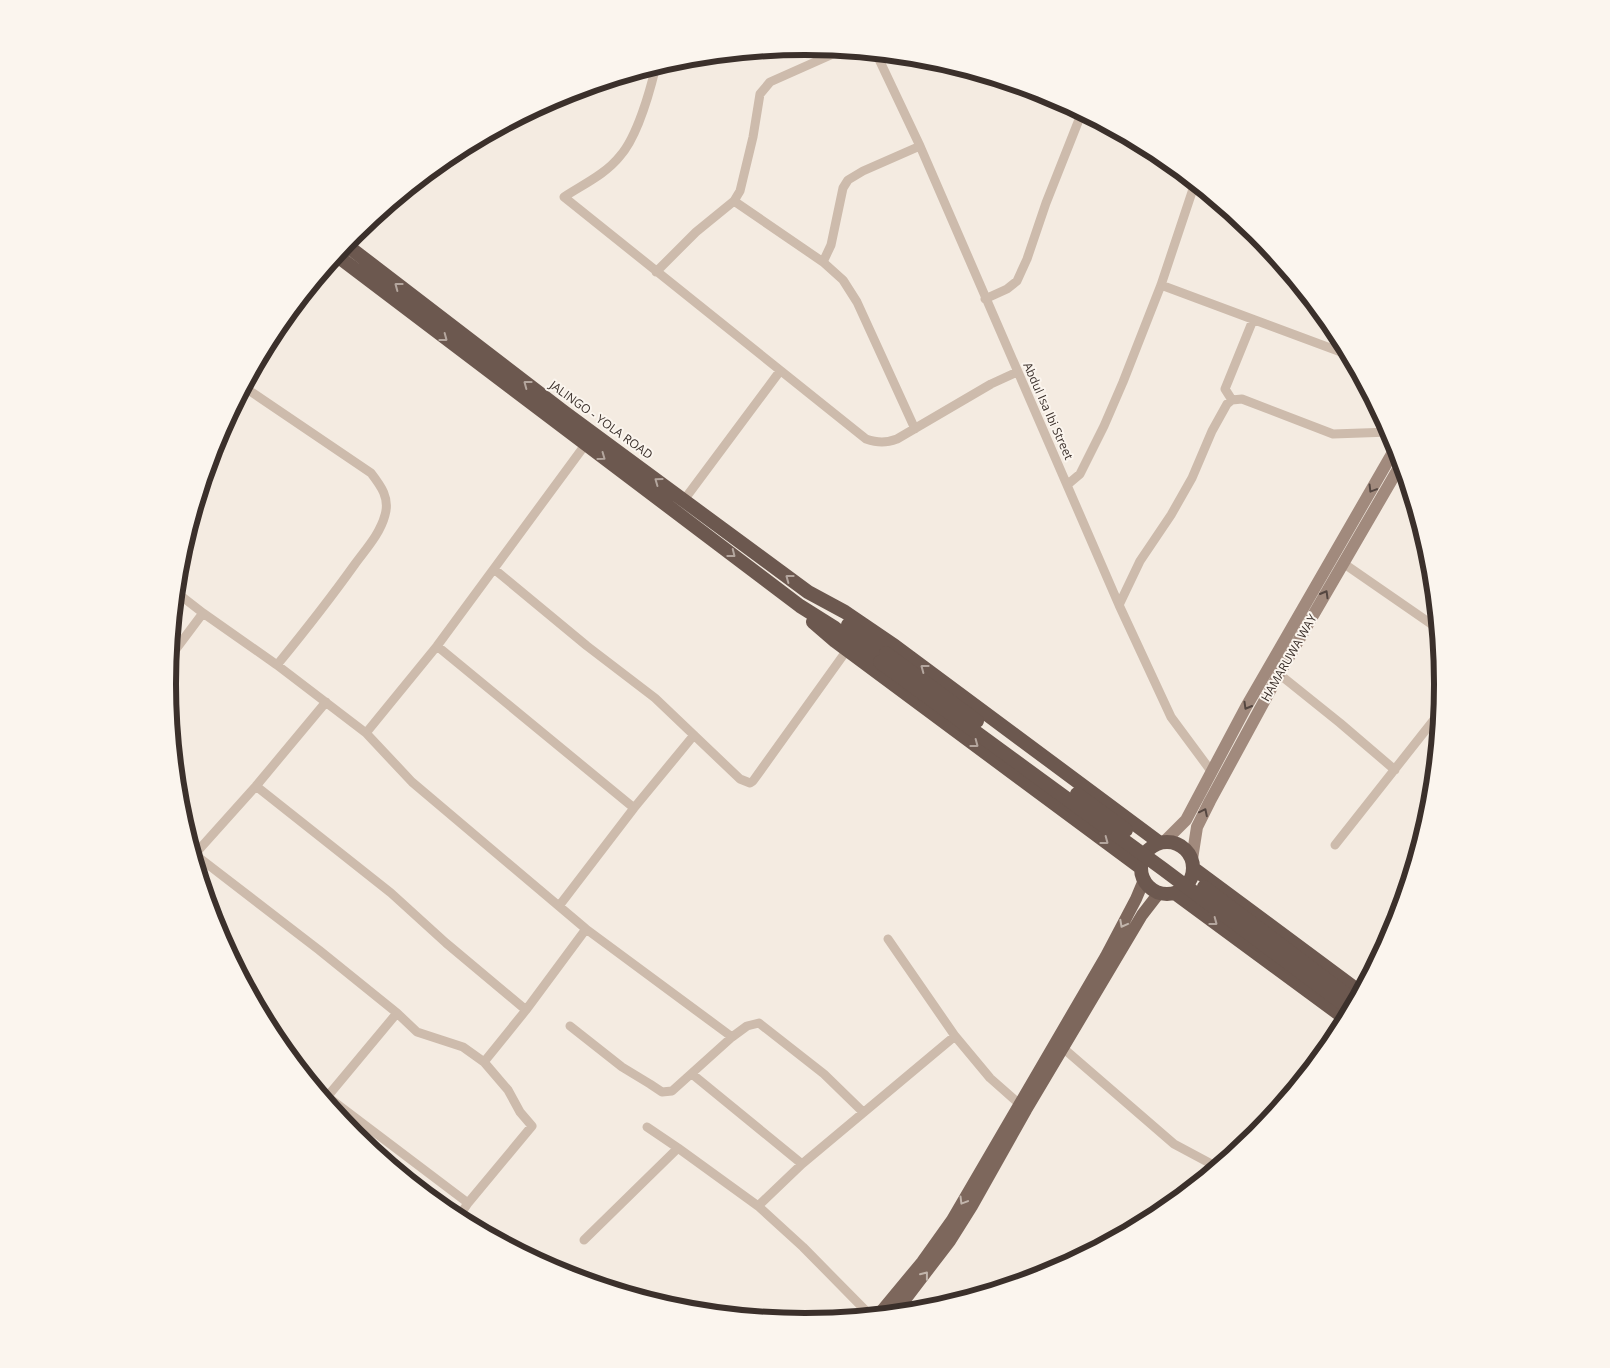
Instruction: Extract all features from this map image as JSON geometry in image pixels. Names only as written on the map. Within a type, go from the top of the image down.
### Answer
[{"type":"highway","name":"JALINGO - YOLA ROAD","points":[[351,249],[564,412],[808,592],[845,612],[1162,842]]},
{"type":"highway","points":[[341,259],[800,606],[883,657],[1351,998]]},
{"type":"highway","points":[[808,592],[883,657],[1346,1006]]},
{"type":"highway","points":[[800,606],[816,624],[847,650],[1142,874],[1150,888],[1159,893],[1167,894],[1183,889],[1192,876],[1193,864]]},
{"type":"highway","points":[[1142,874],[1146,853],[1151,847],[1162,842],[1176,843],[1185,849],[1193,864],[1355,988]]},
{"type":"highway","points":[[1175,893],[1340,1015]]},
{"type":"main road","points":[[1162,842],[1186,820],[1251,699],[1391,456]]},
{"type":"main road","name":"HAMARUWA WAY","points":[[1193,864],[1197,827],[1210,800],[1279,674],[1397,471]]},
{"type":"main road","points":[[901,1306],[950,1242],[972,1206],[1022,1107],[1136,899],[1142,874]]},
{"type":"main road","points":[[884,1308],[922,1262],[952,1220],[1022,1107],[1063,1048],[1142,915],[1159,893]]},
{"type":"street","points":[[656,272],[696,232],[734,201],[740,191],[754,136],[760,94],[770,82],[829,56]]},
{"type":"street","name":"Abdul Isa Ibi Street","points":[[879,59],[920,146],[1118,605],[1171,717],[1211,771]]},
{"type":"street","points":[[654,73],[650,92],[634,133],[621,156],[599,175],[564,198],[780,371],[866,438],[876,442],[887,443],[915,429],[990,384],[1018,372]]},
{"type":"street","points":[[986,299],[1017,281],[1079,118]]},
{"type":"street","points":[[823,262],[831,245],[844,188],[848,180],[863,171],[920,146]]},
{"type":"street","points":[[1066,485],[1080,474],[1104,426],[1161,285],[1193,189]]},
{"type":"street","points":[[734,201],[823,262],[843,280],[857,302],[915,429]]},
{"type":"street","points":[[1161,285],[1338,351]]},
{"type":"street","points":[[1232,400],[1225,389],[1253,320]]},
{"type":"street","points":[[684,500],[780,371]]},
{"type":"street","points":[[249,390],[371,473],[382,487],[386,502],[386,514],[378,532],[314,620],[277,665]]},
{"type":"street","points":[[1118,605],[1137,567],[1188,486],[1212,431],[1227,404],[1232,400],[1242,399],[1333,434],[1381,432]]},
{"type":"street","points":[[366,733],[437,646],[585,445]]},
{"type":"street","points":[[1343,562],[1431,624]]},
{"type":"street","points":[[494,570],[587,646],[655,698],[740,778],[750,783],[847,650]]},
{"type":"street","points":[[182,597],[277,665],[366,733],[412,782],[586,929],[732,1037]]},
{"type":"street","points":[[177,648],[203,613]]},
{"type":"street","points":[[437,646],[634,808]]},
{"type":"street","points":[[1279,674],[1395,770]]},
{"type":"street","points":[[198,850],[256,786],[326,702]]},
{"type":"street","points":[[1335,845],[1433,721]]},
{"type":"street","points":[[559,906],[634,808],[694,734]]},
{"type":"street","points":[[256,786],[391,893],[446,943],[526,1010]]},
{"type":"street","points":[[201,859],[320,950],[417,1032],[462,1047],[484,1062],[502,1084],[520,1112],[532,1126],[463,1211]]},
{"type":"street","points":[[484,1062],[526,1010],[586,929]]},
{"type":"street","points":[[888,939],[955,1036],[990,1078],[1022,1107]]},
{"type":"street","points":[[329,1095],[396,1013]]},
{"type":"street","points":[[570,1026],[622,1067],[662,1092],[672,1091],[732,1037],[747,1026],[758,1023],[824,1074],[862,1112]]},
{"type":"street","points":[[758,1206],[802,1164],[862,1112],[955,1036]]},
{"type":"street","points":[[1063,1048],[1174,1144],[1211,1164]]},
{"type":"street","points":[[692,1074],[802,1164]]},
{"type":"street","points":[[338,1105],[468,1203]]},
{"type":"street","points":[[647,1128],[758,1206],[803,1247],[865,1310]]},
{"type":"street","points":[[584,1240],[678,1148]]}]
